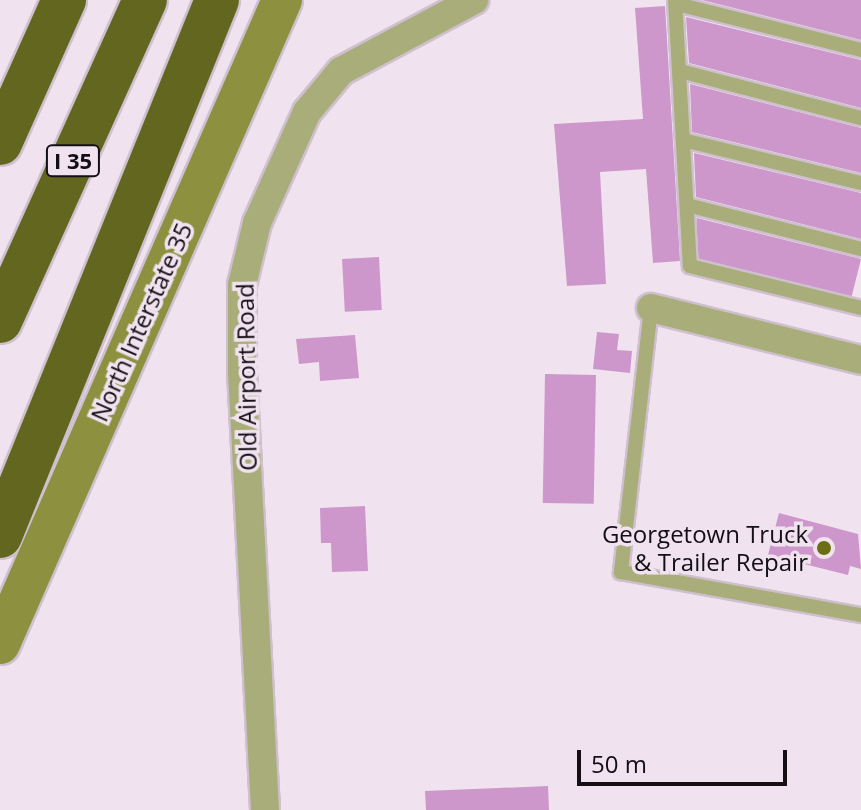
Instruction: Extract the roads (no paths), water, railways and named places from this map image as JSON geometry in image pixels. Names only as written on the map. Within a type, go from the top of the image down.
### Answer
[{"type":"highway","points":[[0,143],[64,0]]},
{"type":"highway","name":"I 35","points":[[0,321],[145,0]]},
{"type":"highway","points":[[0,536],[217,0]]},
{"type":"main road","name":"North Interstate 35","points":[[0,644],[282,0]]},
{"type":"street","name":"Old Airport Road","points":[[265,810],[242,373],[242,285],[257,223],[307,112],[341,71],[399,34],[474,0]]},
{"type":"street","points":[[651,308],[861,360]]},
{"type":"lane","points":[[861,50],[676,2],[690,266],[861,308]]},
{"type":"lane","points":[[680,71],[861,118]]},
{"type":"lane","points":[[683,140],[861,183]]},
{"type":"lane","points":[[687,205],[861,249]]},
{"type":"lane","points":[[651,308],[621,572],[861,615]]},
{"type":"place","name":"Georgetown Truck & Trailer Repair","points":[[824,548]]}]
